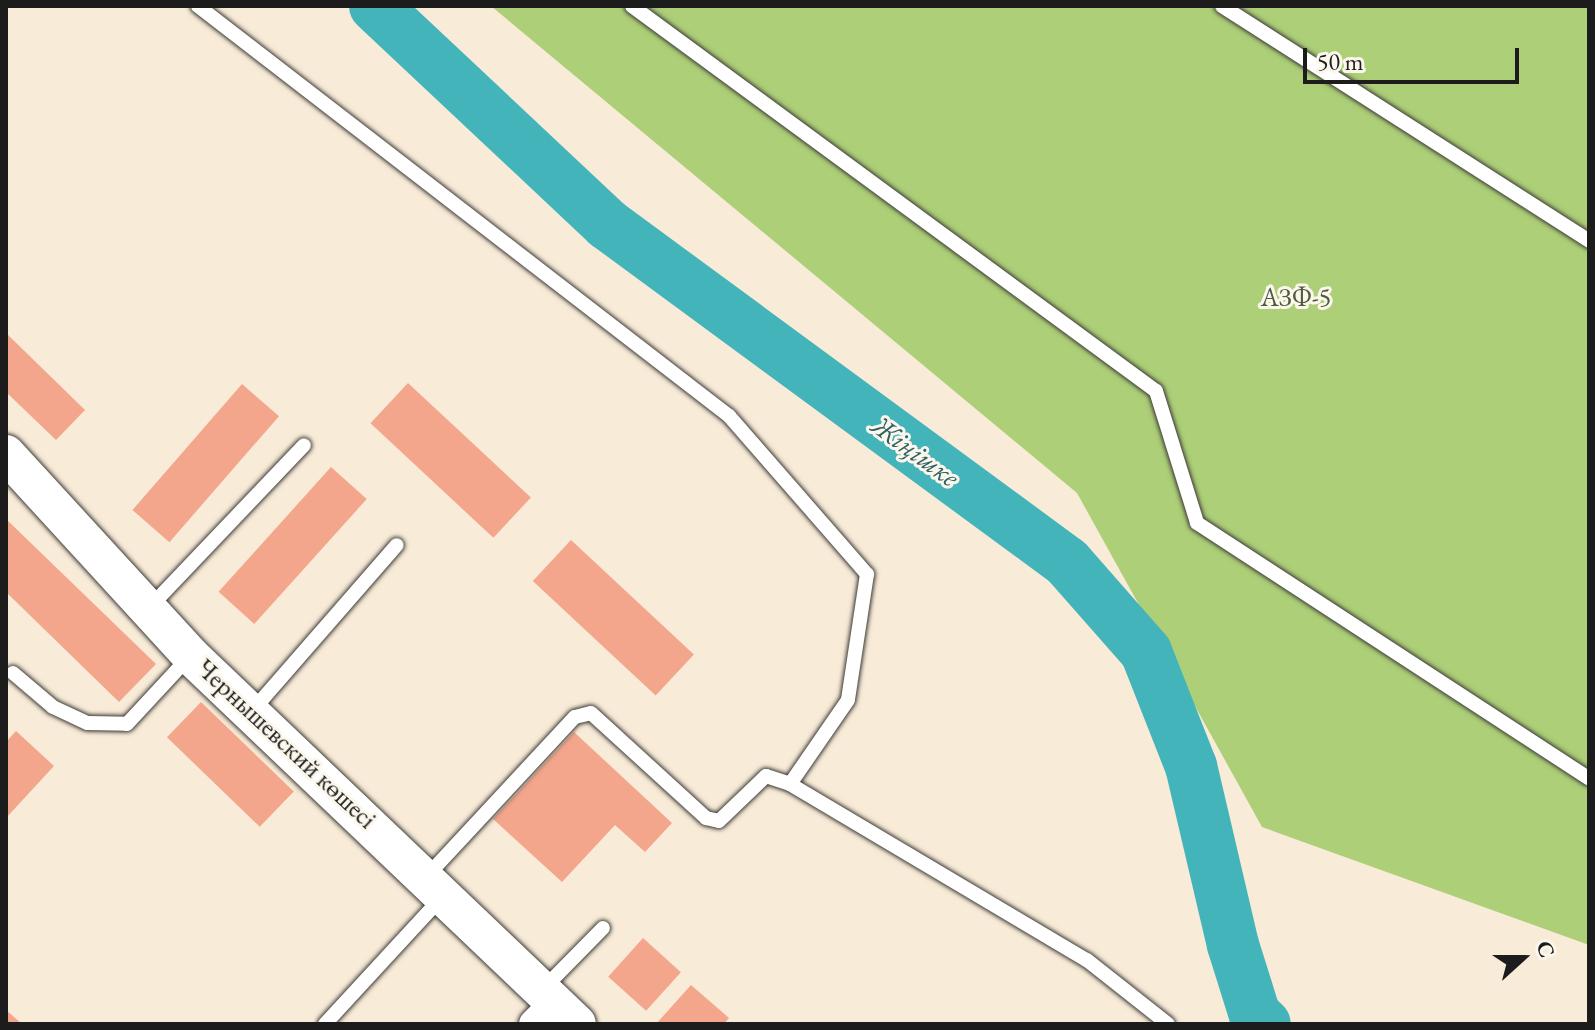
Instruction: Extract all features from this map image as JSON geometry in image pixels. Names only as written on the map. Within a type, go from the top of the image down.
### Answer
[{"type":"street","name":"Чернышевский көшесі","points":[[6,454],[191,656],[436,885],[552,1010]]},
{"type":"lane","points":[[198,6],[729,416],[867,574],[848,700],[790,784]]},
{"type":"lane","points":[[632,6],[1156,391],[1197,523],[1589,779]]},
{"type":"lane","points":[[1222,6],[1589,241]]},
{"type":"lane","points":[[148,610],[304,445]]},
{"type":"lane","points":[[251,712],[397,545]]},
{"type":"lane","points":[[8,674],[53,707],[88,723],[127,724],[191,656]]},
{"type":"lane","points":[[325,1024],[575,717],[591,713],[706,818],[719,821],[766,776],[790,784],[1087,960],[1168,1024]]},
{"type":"lane","points":[[552,1010],[603,928]]},
{"type":"green space","name":"АЗФ-5","points":[[491,6],[1589,6],[1589,945],[1262,827],[1077,493]]},
{"type":"building","points":[[6,333],[85,410],[56,440],[6,392]]},
{"type":"building","points":[[408,383],[531,498],[493,538],[370,423]]},
{"type":"building","points":[[242,384],[279,416],[169,542],[132,510]]},
{"type":"building","points":[[331,467],[367,499],[254,624],[219,592]]},
{"type":"building","points":[[6,519],[156,664],[119,702],[6,592]]},
{"type":"building","points":[[571,540],[694,655],[656,696],[533,581]]},
{"type":"building","points":[[201,702],[294,792],[260,827],[167,737]]},
{"type":"building","points":[[16,731],[54,766],[6,818],[6,742]]},
{"type":"building","points":[[574,732],[672,823],[645,852],[615,825],[562,882],[493,819]]},
{"type":"building","points":[[643,938],[681,972],[646,1011],[608,977]]},
{"type":"building","points":[[691,985],[729,1018],[724,1024],[656,1024]]},
{"type":"building","points":[[6,1010],[22,1024],[6,1024]]},
{"type":"waterway","name":"Жіңішке","points":[[375,6],[607,224],[1067,562],[1146,652],[1191,766],[1233,945],[1255,1015],[1265,1024]]}]
